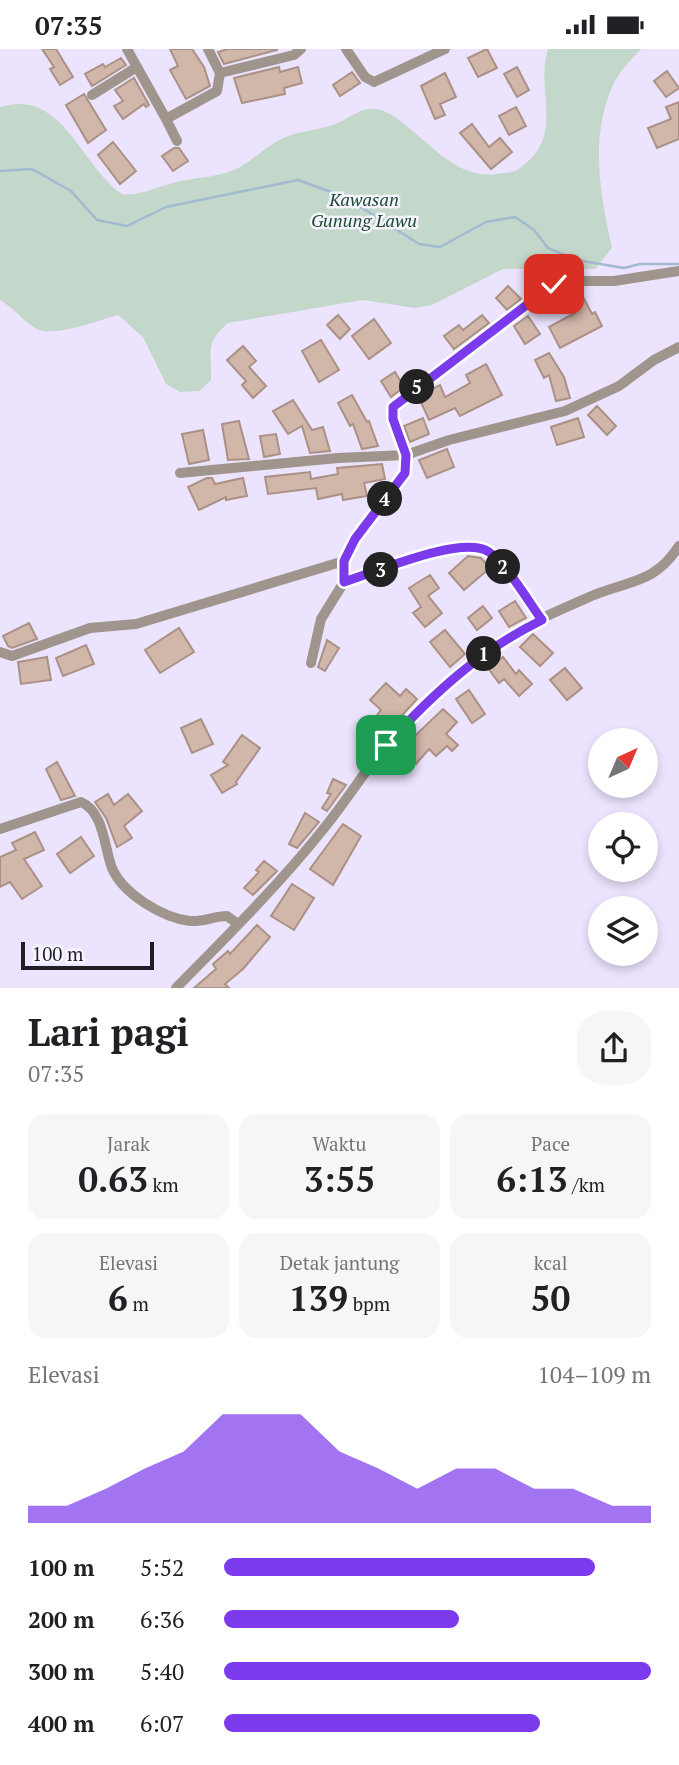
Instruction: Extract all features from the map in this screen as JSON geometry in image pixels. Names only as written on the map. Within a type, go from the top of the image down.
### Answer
[{"type":"street","points":[[127,49],[177,141]]},
{"type":"street","points":[[166,119],[217,91],[220,73],[208,49]]},
{"type":"street","points":[[220,73],[294,55],[301,49]]},
{"type":"street","points":[[346,49],[365,77],[374,82],[445,49]]},
{"type":"street","points":[[92,95],[137,67]]},
{"type":"street","points":[[311,663],[321,618],[344,582],[344,561],[355,539],[405,473],[406,455],[391,413],[397,402],[554,284],[614,281],[679,271]]},
{"type":"street","points":[[180,474],[338,458],[406,455],[449,440],[565,411],[619,386],[654,360],[679,347]]},
{"type":"street","points":[[176,988],[323,831],[386,745],[430,697],[494,647],[542,620],[596,594],[637,583],[655,574],[679,546]]},
{"type":"street","points":[[344,582],[454,547],[480,548],[491,554],[501,565],[542,620]]},
{"type":"street","points":[[0,652],[12,656],[90,628],[136,624],[344,561]]},
{"type":"street","points":[[0,829],[81,802],[94,814],[115,874],[152,909],[174,918],[192,921],[209,921],[227,916],[238,924]]},
{"type":"green space","name":"Kawasan Gunung Lawu","points":[[548,49],[641,49],[617,78],[601,123],[599,165],[612,248],[595,269],[503,269],[432,305],[415,308],[363,300],[228,323],[212,343],[211,380],[200,391],[180,392],[166,384],[143,337],[118,315],[64,330],[43,331],[30,325],[0,300],[0,107],[22,104],[40,108],[69,133],[107,181],[122,194],[142,192],[232,171],[287,136],[323,128],[369,109],[383,111],[397,119],[459,167],[477,173],[496,174],[517,170],[532,157],[541,143],[546,129],[544,82]]},
{"type":"building","points":[[42,49],[56,49],[73,77],[60,85],[50,69],[54,67]]},
{"type":"building","points":[[170,49],[192,49],[204,67],[210,86],[186,99],[170,70],[178,66]]},
{"type":"building","points":[[228,49],[277,50],[224,64],[218,52]]},
{"type":"building","points":[[487,49],[497,68],[478,77],[468,58]]},
{"type":"building","points":[[121,58],[126,65],[92,86],[85,74]]},
{"type":"building","points":[[279,67],[280,72],[298,67],[302,83],[284,88],[285,94],[242,103],[234,78]]},
{"type":"building","points":[[517,67],[529,90],[517,97],[504,74]]},
{"type":"building","points":[[667,71],[679,88],[666,97],[654,81]]},
{"type":"building","points":[[352,72],[360,83],[340,96],[333,85]]},
{"type":"building","points":[[445,73],[456,97],[440,104],[445,115],[435,119],[421,86]]},
{"type":"building","points":[[134,78],[149,105],[146,107],[144,104],[123,119],[114,106],[123,101],[115,90]]},
{"type":"building","points":[[84,94],[106,130],[88,143],[66,105]]},
{"type":"building","points":[[679,102],[679,139],[657,148],[648,128],[671,119],[666,107]]},
{"type":"building","points":[[516,107],[526,126],[509,135],[499,116]]},
{"type":"building","points":[[472,124],[489,147],[500,138],[512,152],[491,169],[460,133]]},
{"type":"building","points":[[113,142],[136,171],[120,184],[98,155]]},
{"type":"building","points":[[174,148],[179,148],[188,161],[173,171],[162,156]]},
{"type":"building","points":[[508,286],[521,299],[507,310],[496,298]]},
{"type":"building","points":[[582,295],[602,326],[560,348],[549,327],[575,313],[569,302]]},
{"type":"building","points":[[338,315],[350,329],[340,339],[327,325]]},
{"type":"building","points":[[482,315],[489,323],[454,349],[444,336],[459,325],[463,330]]},
{"type":"building","points":[[528,316],[540,334],[525,344],[514,326]]},
{"type":"building","points":[[374,319],[391,343],[369,359],[352,336]]},
{"type":"building","points":[[321,340],[339,370],[319,382],[302,351]]},
{"type":"building","points":[[243,346],[256,361],[249,367],[266,386],[253,398],[242,385],[246,381],[227,360]]},
{"type":"building","points":[[549,353],[564,377],[570,398],[556,401],[549,375],[544,378],[535,360]]},
{"type":"building","points":[[486,364],[502,395],[460,416],[455,408],[429,420],[418,396],[440,385],[445,397],[470,383],[466,375]]},
{"type":"building","points":[[395,372],[404,387],[391,397],[381,381]]},
{"type":"building","points":[[352,395],[367,422],[369,421],[378,446],[362,449],[353,424],[350,426],[338,403]]},
{"type":"building","points":[[293,400],[312,430],[323,427],[330,451],[310,453],[302,426],[288,434],[273,411]]},
{"type":"building","points":[[597,406],[616,426],[607,435],[588,415]]},
{"type":"building","points":[[423,418],[429,434],[410,442],[404,426]]},
{"type":"building","points":[[578,418],[584,437],[557,445],[551,427]]},
{"type":"building","points":[[239,421],[249,459],[228,460],[222,424]]},
{"type":"building","points":[[203,430],[209,460],[189,464],[182,434]]},
{"type":"building","points":[[276,434],[280,454],[264,457],[260,436]]},
{"type":"building","points":[[447,449],[454,467],[427,478],[419,460]]},
{"type":"building","points":[[382,464],[385,479],[364,483],[367,496],[343,500],[342,494],[318,499],[316,488],[268,494],[265,477],[310,472],[311,479],[338,474],[337,468]]},
{"type":"building","points":[[212,478],[215,484],[243,478],[247,496],[226,500],[226,497],[199,510],[188,487]]},
{"type":"building","points":[[468,556],[481,558],[490,568],[464,590],[449,573]]},
{"type":"building","points":[[430,575],[439,588],[428,596],[442,613],[425,627],[413,613],[421,607],[409,588]]},
{"type":"building","points":[[515,601],[526,618],[509,627],[499,611]]},
{"type":"building","points":[[483,606],[492,618],[477,630],[468,618]]},
{"type":"building","points":[[29,623],[37,639],[12,648],[8,646],[3,636]]},
{"type":"building","points":[[179,628],[194,652],[160,673],[145,650]]},
{"type":"building","points":[[445,630],[465,654],[450,667],[430,642]]},
{"type":"building","points":[[533,634],[553,653],[540,666],[520,647]]},
{"type":"building","points":[[327,640],[339,648],[325,671],[318,667]]},
{"type":"building","points":[[86,645],[94,664],[63,676],[56,658]]},
{"type":"building","points":[[47,657],[51,680],[21,684],[18,662]]},
{"type":"building","points":[[503,657],[516,674],[519,670],[532,684],[519,696],[504,679],[499,683],[488,668]]},
{"type":"building","points":[[565,668],[582,688],[567,700],[550,680]]},
{"type":"building","points":[[386,683],[400,696],[406,689],[417,699],[383,736],[369,725],[381,710],[370,700]]},
{"type":"building","points":[[469,690],[485,714],[472,723],[456,699]]},
{"type":"building","points":[[443,709],[457,722],[446,734],[458,745],[452,751],[447,746],[436,756],[429,749],[416,764],[400,750]]},
{"type":"building","points":[[201,719],[213,744],[192,753],[181,728]]},
{"type":"building","points":[[242,735],[260,748],[237,784],[222,793],[211,775],[228,765],[223,762]]},
{"type":"building","points":[[57,762],[75,796],[61,800],[46,769]]},
{"type":"building","points":[[333,779],[346,785],[327,811],[322,808],[331,794],[327,793]]},
{"type":"building","points":[[108,794],[114,805],[128,794],[142,811],[124,826],[132,838],[117,847],[106,818],[95,802]]},
{"type":"building","points":[[305,813],[319,822],[297,848],[289,844]]},
{"type":"building","points":[[343,824],[361,836],[333,885],[310,869]]},
{"type":"building","points":[[35,832],[44,850],[24,859],[42,886],[22,899],[10,882],[0,887],[0,857],[16,850],[12,843]]},
{"type":"building","points":[[81,837],[94,856],[70,873],[57,854]]},
{"type":"building","points":[[264,861],[277,871],[253,895],[244,888],[259,872],[256,870]]},
{"type":"building","points":[[292,884],[314,898],[294,930],[271,916]]},
{"type":"building","points":[[257,925],[270,937],[243,969],[225,984],[229,988],[194,988],[216,969],[213,964],[228,951],[230,954]]},
{"type":"waterway","points":[[0,171],[32,169],[71,191],[97,220],[127,226],[166,207],[298,180],[345,197],[419,244],[440,247],[486,222],[515,217],[534,230],[548,248],[577,260],[624,268],[640,264],[679,264]]},
{"type":"route","points":[[386,745],[430,697],[494,647],[542,620],[501,565],[491,554],[480,548],[454,547],[344,582],[344,561],[355,539],[405,473],[406,455],[391,413],[393,407],[554,284]]}]
